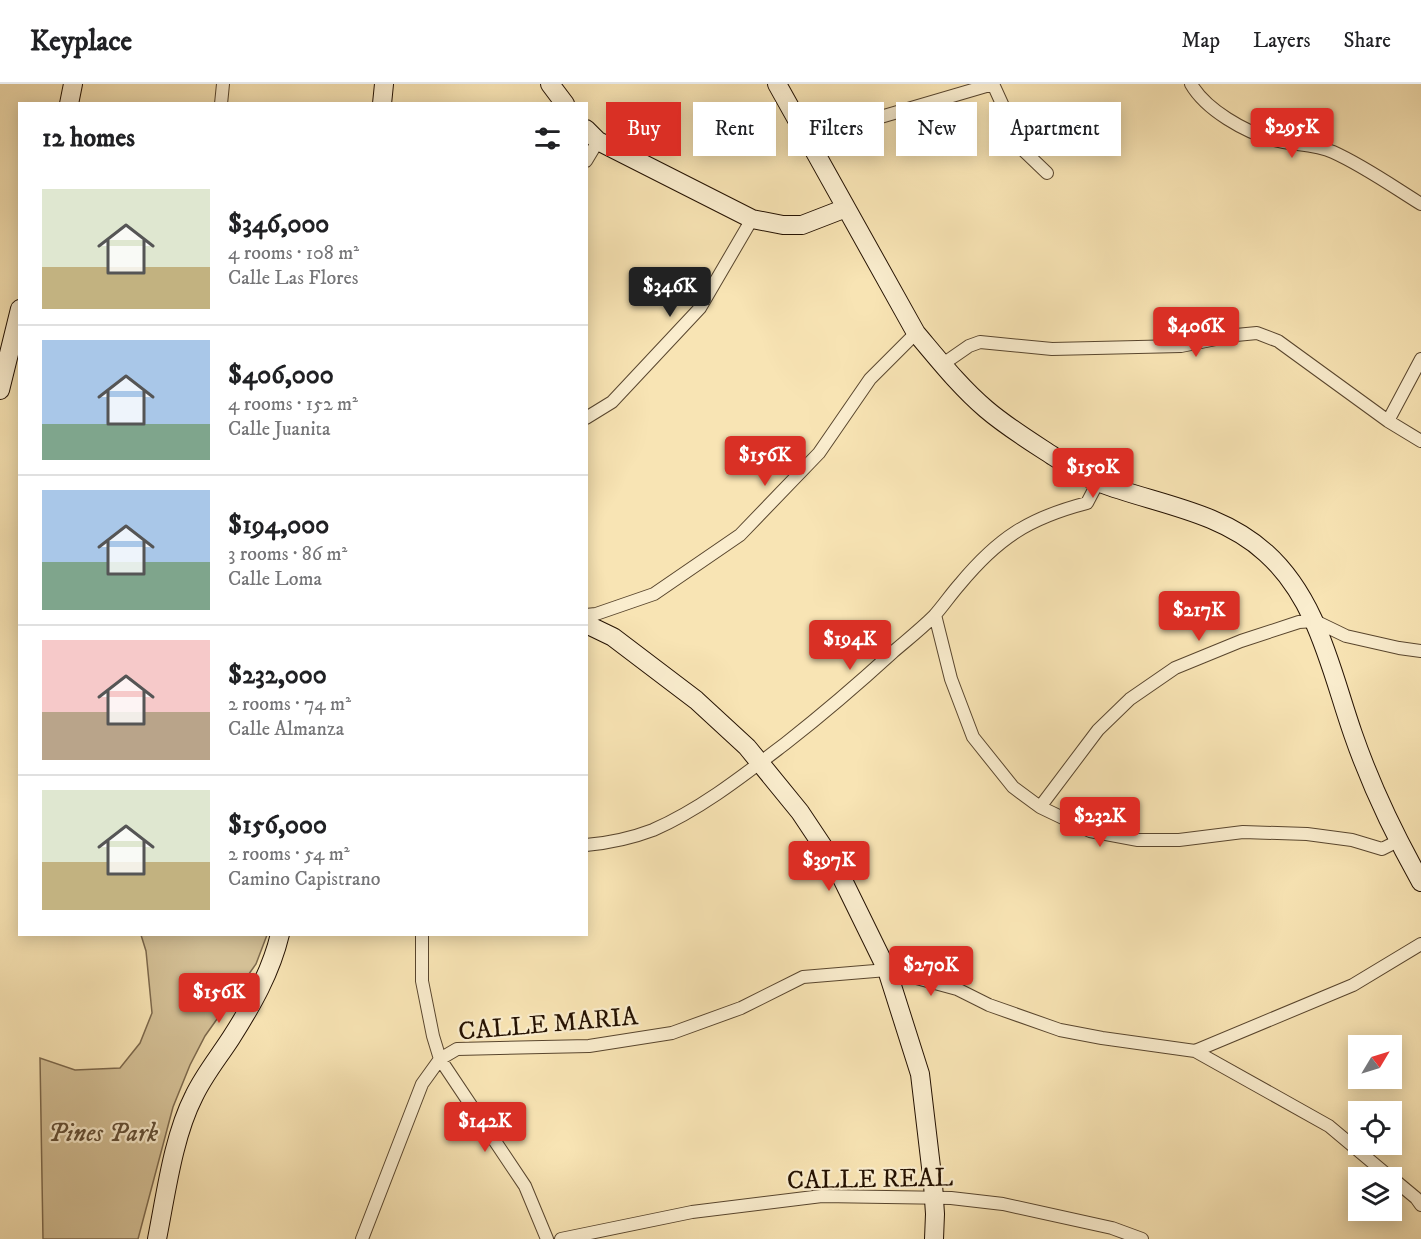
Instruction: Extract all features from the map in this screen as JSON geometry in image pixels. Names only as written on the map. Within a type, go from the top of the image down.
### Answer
[{"type":"street","points":[[69,102],[73,84]]},
{"type":"street","points":[[221,102],[223,84]]},
{"type":"street","points":[[382,102],[384,84]]},
{"type":"street","points":[[550,84],[564,102]]},
{"type":"street","points":[[777,84],[788,104]]},
{"type":"street","points":[[884,116],[993,84],[1023,150],[1047,173]]},
{"type":"street","points":[[1191,84],[1198,96],[1242,128],[1273,140],[1330,151],[1421,204]]},
{"type":"street","points":[[588,152],[592,135],[752,219],[783,225],[802,225],[846,208]]},
{"type":"street","points":[[817,156],[916,333],[986,409],[1026,439],[1098,482],[1201,515],[1232,529],[1266,553],[1291,583],[1315,621],[1353,735],[1379,800],[1421,882]]},
{"type":"street","points":[[588,417],[612,402],[700,308],[752,219]]},
{"type":"street","points":[[0,390],[18,317]]},
{"type":"street","points":[[588,615],[654,594],[740,535],[819,453],[870,379],[916,333]]},
{"type":"street","points":[[943,364],[969,346],[980,342],[1052,349],[1181,346],[1257,333],[1278,341],[1388,421],[1421,441]]},
{"type":"street","points":[[1388,421],[1421,359]]},
{"type":"street","points":[[588,845],[623,839],[652,830],[691,810],[761,762],[835,705],[935,615],[995,546],[1013,532],[1033,522],[1060,510],[1087,503],[1098,482]]},
{"type":"street","points":[[935,615],[951,679],[973,737],[1013,786],[1040,807],[1090,831],[1138,840],[1179,840],[1243,832],[1307,834],[1352,840],[1382,849],[1398,841]]},
{"type":"street","points":[[1040,807],[1098,730],[1130,699],[1175,668],[1241,641],[1299,622],[1315,621],[1346,636],[1421,651]]},
{"type":"street","points":[[588,625],[613,637],[696,700],[747,747],[800,812],[836,866],[887,970],[920,1074],[934,1198],[934,1239]]},
{"type":"street","points":[[157,1239],[178,1141],[192,1099],[207,1071],[230,1040],[261,988],[279,936]]},
{"type":"street","points":[[422,936],[422,981],[440,1059],[525,1186],[547,1239]]},
{"type":"street","points":[[1195,1051],[1353,985],[1421,944]]},
{"type":"street","name":"CALLE MARIA","points":[[440,1059],[456,1049],[589,1046],[672,1033],[741,1008],[803,978],[887,970],[957,989],[989,1005],[1060,1030],[1195,1051],[1329,1126],[1379,1167]]},
{"type":"street","points":[[362,1239],[422,1084],[440,1059]]},
{"type":"street","name":"CALLE MARIA","points":[[1402,1186],[1421,1205]]},
{"type":"street","name":"CALLE REAL","points":[[561,1239],[692,1212],[822,1196],[934,1198],[1003,1204],[1113,1228],[1142,1239]]},
{"type":"green space","name":"Pines Park","points":[[141,936],[267,936],[256,964],[205,1036],[190,1065],[173,1107],[138,1239],[43,1239],[40,1058],[75,1070],[120,1068],[140,1043],[152,1013],[146,951]]}]
